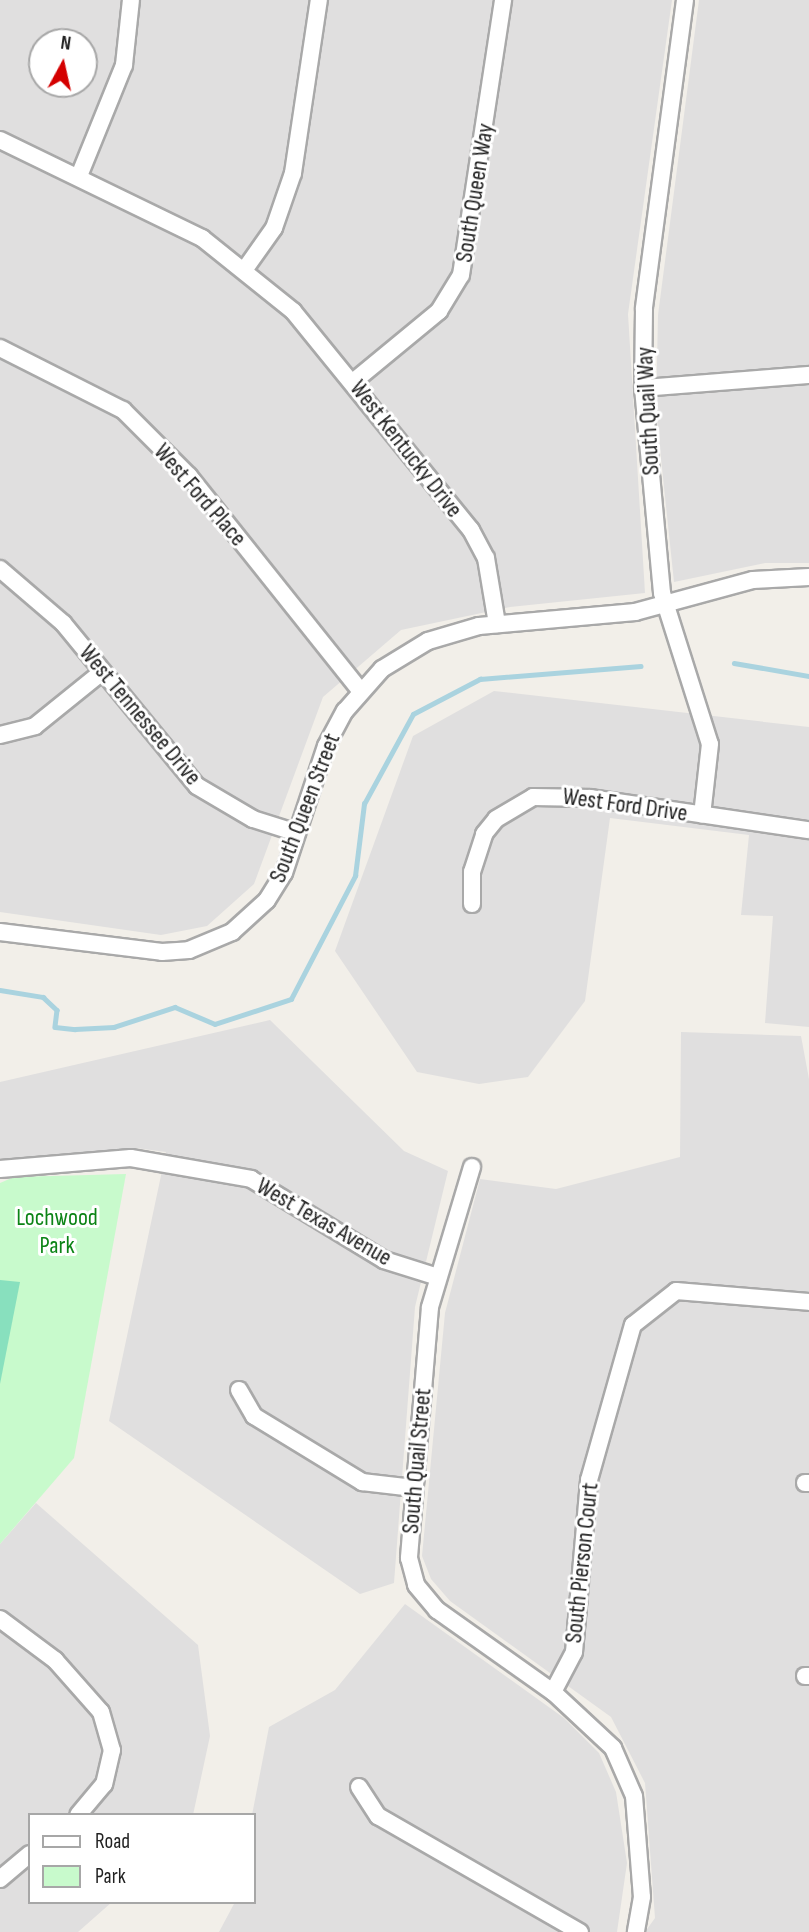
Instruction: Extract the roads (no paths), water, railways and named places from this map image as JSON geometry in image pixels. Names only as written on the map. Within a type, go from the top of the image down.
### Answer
[{"type":"street","points":[[79,176],[124,65],[131,0]]},
{"type":"street","points":[[245,269],[274,228],[293,173],[319,0]]},
{"type":"street","name":"South Queen Way","points":[[353,382],[439,311],[461,275],[503,0]]},
{"type":"street","name":"South Quail Way","points":[[685,0],[644,309],[643,388],[665,603],[710,744],[702,815]]},
{"type":"street","name":"West Kentucky Drive","points":[[0,140],[173,222],[245,269],[313,331],[480,544],[497,624]]},
{"type":"street","name":"West Ford Place","points":[[0,348],[123,410],[189,476],[360,690]]},
{"type":"street","points":[[643,388],[809,374]]},
{"type":"street","name":"West Tennessee Drive","points":[[0,569],[38,598],[197,786],[253,819],[297,833]]},
{"type":"street","points":[[497,624],[622,614],[745,581],[809,577]]},
{"type":"street","name":"South Queen Street","points":[[0,932],[162,951],[220,939],[267,900],[297,833],[326,746],[360,690],[428,641],[497,624]]},
{"type":"street","points":[[0,735],[35,726],[102,672]]},
{"type":"street","name":"West Ford Drive","points":[[472,904],[472,872],[484,834],[496,819],[533,797],[702,815],[809,830]]},
{"type":"street","name":"West Texas Avenue","points":[[0,1168],[141,1159],[251,1179],[384,1260],[438,1277]]},
{"type":"street","name":"South Quail Street","points":[[472,1167],[438,1277],[414,1488],[409,1558],[416,1585],[437,1610],[554,1692]]},
{"type":"street","name":"South Pierson Court","points":[[554,1692],[579,1630],[589,1480],[633,1325],[659,1299],[700,1291],[809,1302]]},
{"type":"street","points":[[239,1391],[254,1416],[362,1482],[414,1488]]},
{"type":"street","points":[[0,1619],[55,1660],[102,1712],[112,1751],[104,1784],[80,1813]]},
{"type":"street","points":[[554,1692],[595,1725],[625,1771],[642,1897],[636,1932]]},
{"type":"street","points":[[359,1787],[378,1816],[580,1932]]},
{"type":"street","points":[[2,1873],[28,1855]]},
{"type":"waterway","points":[[734,663],[809,676]]},
{"type":"waterway","points":[[0,990],[43,997],[57,1010],[55,1027],[75,1029],[114,1027],[175,1007],[215,1024],[291,999],[355,876],[364,804],[413,714],[480,679],[640,666]]},
{"type":"park label","name":"Lochwood Park","points":[[57,1232]]}]
